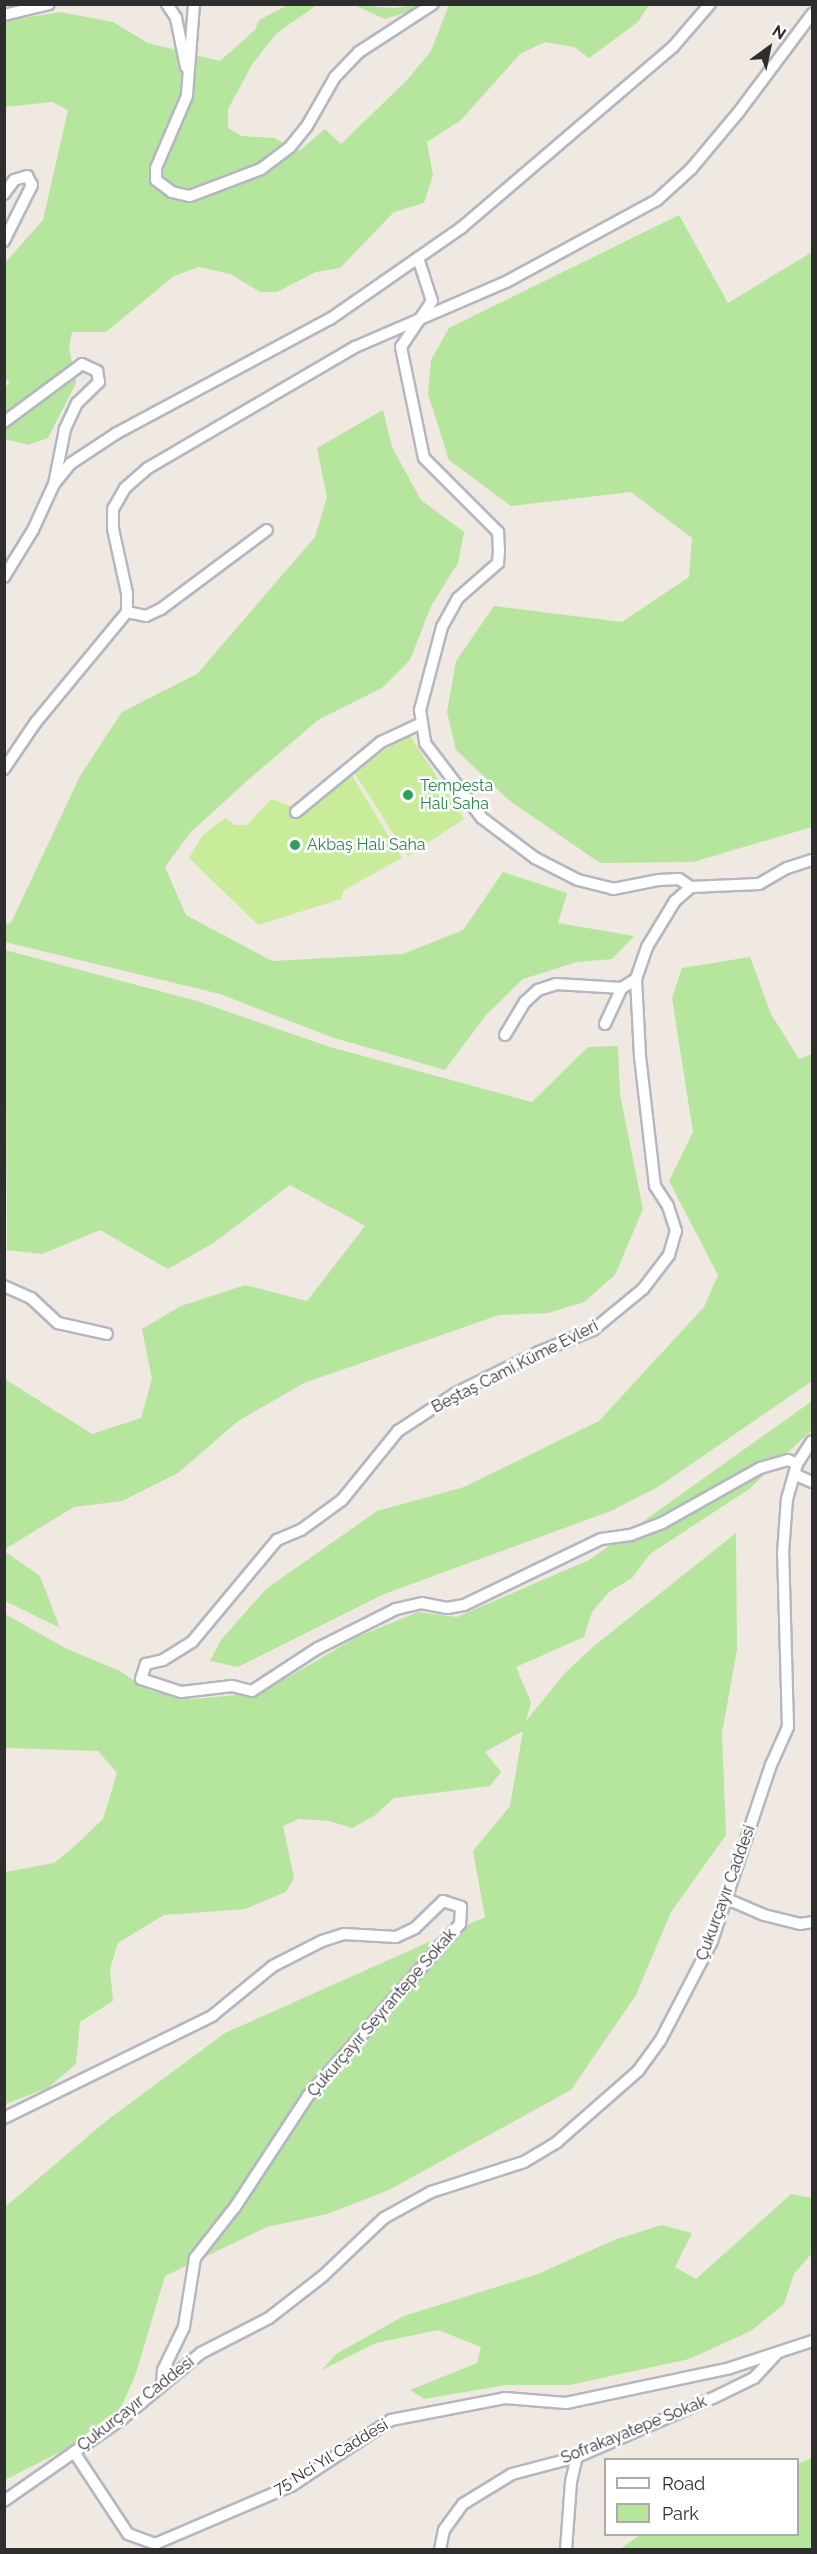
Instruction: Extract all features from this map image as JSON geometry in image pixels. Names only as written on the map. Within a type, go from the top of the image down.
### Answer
[{"type":"street","points":[[4,15],[49,4]]},
{"type":"street","points":[[167,4],[176,18],[189,79]]},
{"type":"street","points":[[194,4],[188,96],[156,168],[156,180],[172,192],[190,196],[261,169],[290,147],[307,126],[335,77],[359,52],[433,4]]},
{"type":"street","points":[[4,577],[54,484],[70,464],[117,433],[330,319],[461,228],[673,47],[710,4]]},
{"type":"street","points":[[4,769],[36,722],[127,612],[127,593],[113,529],[113,509],[125,488],[148,468],[355,347],[428,312],[506,282],[657,200],[692,169],[738,113],[813,14]]},
{"type":"street","points":[[4,194],[14,180],[27,176],[32,185],[4,241]]},
{"type":"street","points":[[418,258],[432,301],[428,312],[407,334],[401,347],[424,458],[498,531],[500,550],[498,563],[458,598],[442,627],[420,710],[425,743],[482,818],[535,858],[578,880],[613,889],[659,880],[679,879],[691,887],[759,884],[787,868],[813,860]]},
{"type":"street","points":[[4,422],[82,364],[97,371],[99,382],[77,403],[65,429],[54,484]]},
{"type":"street","points":[[127,612],[146,616],[160,609],[267,530]]},
{"type":"street","points":[[296,812],[381,742],[422,723]]},
{"type":"street","name":"Beştaş Cami Küme Evleri","points":[[691,887],[675,901],[647,947],[636,979],[640,1056],[655,1186],[668,1206],[676,1232],[669,1255],[643,1289],[593,1330],[539,1352],[456,1394],[398,1431],[342,1500],[301,1530],[277,1540],[192,1642],[163,1660],[146,1664],[141,1679],[181,1692],[232,1686],[252,1691],[318,1648],[396,1609],[422,1603],[447,1608],[464,1605],[601,1539],[630,1535],[662,1523],[759,1468],[788,1460],[795,1469]]},
{"type":"street","points":[[605,1024],[622,988],[636,979]]},
{"type":"street","points":[[505,1035],[525,1002],[538,990],[556,984],[622,988]]},
{"type":"street","points":[[4,1286],[31,1298],[58,1323],[107,1334]]},
{"type":"street","name":"Çukurçayır Caddesi","points":[[4,2501],[74,2452],[201,2353],[269,2318],[323,2276],[384,2218],[431,2192],[504,2170],[557,2142],[638,2071],[660,2041],[712,1941],[771,1765],[788,1727],[783,1553],[787,1499],[795,1469],[813,1441]]},
{"type":"street","points":[[795,1469],[813,1482]]},
{"type":"street","points":[[727,1899],[782,1920],[800,1924],[813,1922]]},
{"type":"street","name":"Çukurçayır Seyrantepe Sokak","points":[[4,2118],[212,2016],[273,1966],[322,1941],[344,1934],[396,1937],[415,1928],[443,1901],[461,1907],[460,1924],[308,2096],[235,2207],[195,2258],[184,2327],[163,2370],[162,2384]]},
{"type":"street","name":"75 Nci Yıl Caddesi","points":[[74,2452],[128,2534],[155,2544],[291,2486],[391,2420],[505,2398],[566,2403],[730,2368],[813,2341]]},
{"type":"street","name":"Sofrakayatepe Sokak","points":[[440,2550],[444,2530],[463,2504],[512,2474],[577,2457],[754,2378],[779,2352]]},
{"type":"street","points":[[566,2550],[571,2482],[577,2457]]},
{"type":"green space","points":[[288,5],[317,5],[277,33],[253,63],[228,109],[228,128],[242,136],[274,138],[299,151],[325,129],[341,144],[407,80],[431,51],[449,5],[649,5],[638,22],[589,58],[574,47],[545,42],[520,54],[461,120],[427,142],[433,175],[424,203],[394,212],[340,268],[316,272],[277,292],[260,292],[230,274],[199,267],[174,276],[106,332],[72,332],[69,347],[76,383],[48,438],[28,445],[5,439],[5,387],[10,382],[4,378],[5,263],[43,220],[68,110],[52,102],[5,107],[5,21],[60,12],[113,22],[148,43],[220,61],[255,30],[259,20]]},
{"type":"green space","points":[[354,5],[394,8],[418,5],[411,11],[385,19]]},
{"type":"green space","points":[[679,215],[728,303],[812,252],[812,827],[693,862],[600,863],[510,801],[456,750],[447,712],[456,661],[494,606],[622,622],[689,577],[692,538],[631,492],[511,506],[449,460],[428,394],[431,360],[449,328]]},
{"type":"green space","points":[[383,410],[392,447],[421,500],[464,532],[458,563],[431,606],[410,660],[382,688],[318,720],[190,833],[165,867],[186,915],[272,961],[403,954],[463,930],[503,872],[567,893],[558,923],[634,936],[612,959],[577,962],[523,979],[486,1015],[445,1070],[331,1037],[220,994],[5,942],[5,925],[11,923],[80,776],[122,712],[197,674],[315,537],[327,497],[317,448]]},
{"type":"green space","name":"Tempesta Halı Saha","points":[[409,734],[464,819],[408,856],[353,771]]},
{"type":"green space","name":"Akbaş Halı Saha","points":[[351,774],[402,858],[344,890],[341,899],[258,925],[189,858],[203,835],[225,818],[235,825],[247,825],[271,799],[301,810]]},
{"type":"green space","points":[[5,950],[197,1001],[330,1047],[532,1102],[588,1047],[618,1046],[620,1094],[643,1209],[615,1275],[584,1302],[548,1313],[499,1315],[304,1383],[238,1421],[178,1473],[122,1501],[74,1507],[5,1549],[5,1379],[92,1434],[141,1418],[152,1379],[142,1329],[181,1306],[245,1285],[307,1301],[365,1226],[290,1185],[215,1242],[168,1269],[100,1230],[42,1254],[7,1250]]},
{"type":"green space","points":[[750,957],[771,1014],[799,1059],[812,1054],[812,1381],[658,1487],[611,1511],[384,1594],[238,1667],[210,1661],[221,1640],[266,1589],[377,1511],[464,1487],[599,1421],[704,1307],[718,1275],[669,1181],[693,1132],[672,998],[682,968]]},
{"type":"green space","points":[[812,1401],[812,1430],[749,1489],[650,1554],[632,1578],[609,1592],[592,1612],[584,1637],[516,1667],[531,1702],[526,1721],[565,1673],[594,1646],[736,1533],[737,1650],[722,1733],[726,1835],[671,1912],[636,1995],[571,2090],[389,2190],[327,2214],[267,2227],[165,2276],[135,2376],[113,2425],[5,2480],[5,2207],[106,2121],[225,2033],[485,1917],[473,1851],[510,1806],[523,1731],[485,1752],[501,1772],[490,1786],[394,1798],[374,1816],[352,1828],[329,1821],[299,1819],[283,1826],[294,1878],[286,1892],[245,1909],[164,1915],[118,1943],[110,1969],[113,2001],[80,2022],[76,2064],[48,2088],[5,2104],[5,1872],[54,1863],[76,1845],[103,1819],[117,1773],[98,1751],[5,1748],[5,1614],[67,1649],[120,1671],[148,1690],[192,1699],[237,1695],[254,1697],[357,1637],[418,1612],[457,1617],[589,1560]]},
{"type":"green space","points":[[4,1551],[40,1576],[60,1628],[5,1601]]},
{"type":"green space","points":[[791,2194],[812,2198],[812,2253],[794,2274],[784,2304],[751,2331],[689,2359],[570,2385],[506,2385],[424,2399],[410,2390],[477,2363],[481,2347],[438,2330],[376,2343],[322,2370],[336,2354],[404,2316],[538,2274],[614,2240],[662,2225],[692,2233],[675,2267],[696,2279]]},
{"type":"green space","points":[[812,2458],[812,2549],[620,2549],[639,2536],[799,2536],[799,2464]]},
{"type":"place","name":"Tempesta Halı Saha","points":[[408,795]]},
{"type":"place","name":"Akbaş Halı Saha","points":[[295,845]]}]
